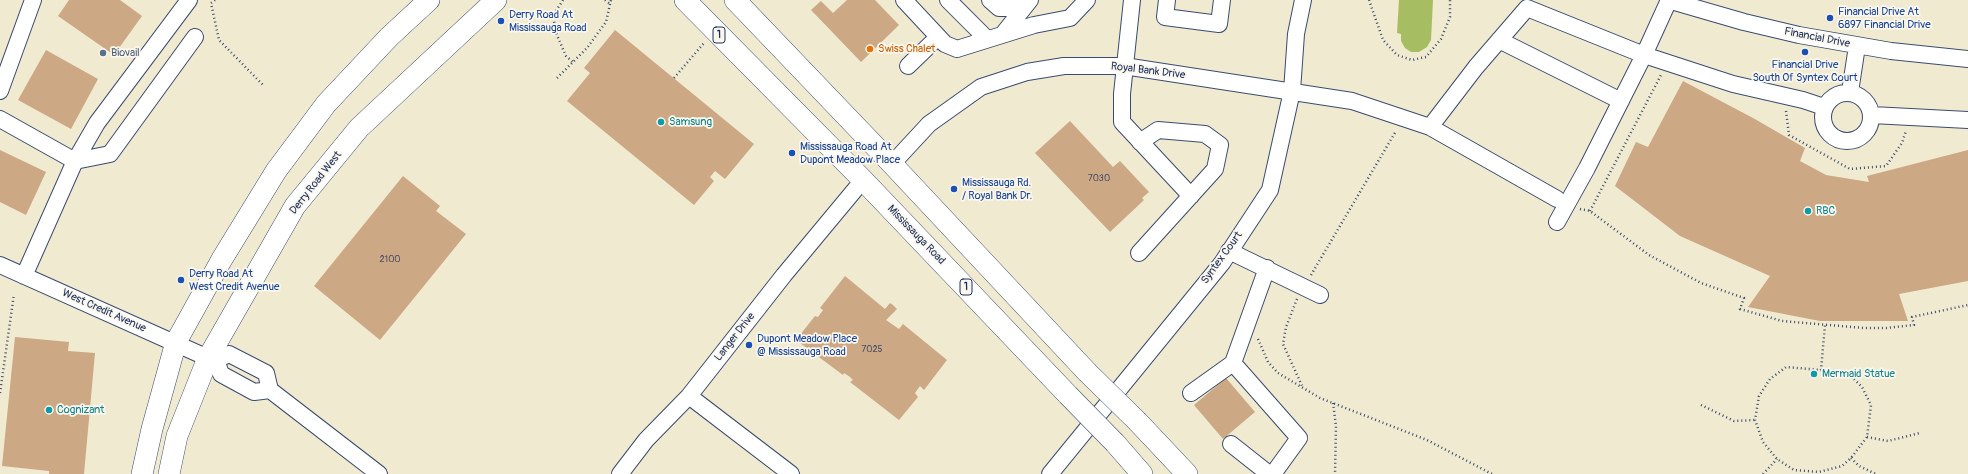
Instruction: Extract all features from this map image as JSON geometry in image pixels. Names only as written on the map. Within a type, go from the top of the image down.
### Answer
[{"type":"main road","points":[[142,474],[152,429],[176,342],[222,259],[276,171],[326,104],[390,37],[429,0]]},
{"type":"main road","name":"Derry Road West","points":[[168,474],[177,436],[212,359],[295,206],[359,128],[496,0]]},
{"type":"main road","name":"Mississauga Road","points":[[686,0],[863,180],[1115,443],[1142,474]]},
{"type":"main road","points":[[735,0],[892,164],[1087,372],[1138,422],[1187,474]]},
{"type":"street","points":[[0,91],[33,0]]},
{"type":"street","points":[[24,276],[75,161],[97,123],[189,0]]},
{"type":"street","points":[[904,0],[944,44],[957,49],[986,38],[1070,18],[1087,0]]},
{"type":"street","points":[[948,0],[986,38]]},
{"type":"street","points":[[990,0],[999,8],[1008,8],[1017,0]]},
{"type":"street","points":[[1003,34],[1030,0]]},
{"type":"street","points":[[1132,0],[1121,101],[1122,122],[1192,196]]},
{"type":"street","points":[[1166,0],[1165,17],[1219,24],[1222,0]]},
{"type":"street","name":"Syntex Court","points":[[1050,474],[1222,263],[1270,190],[1292,91],[1296,34],[1303,0]]},
{"type":"street","points":[[1557,222],[1562,203],[1621,101],[1669,0]]},
{"type":"street","name":"Financial Drive","points":[[1669,0],[1751,24],[1857,46],[1968,59]]},
{"type":"street","points":[[1430,127],[1499,40],[1527,8],[1644,55],[1733,84],[1803,100],[1824,107]]},
{"type":"street","points":[[0,119],[75,161],[110,154],[195,37]]},
{"type":"street","points":[[908,66],[938,37]]},
{"type":"street","points":[[1499,40],[1621,101]]},
{"type":"street","points":[[1850,92],[1857,46]]},
{"type":"street","name":"Royal Bank Drive","points":[[892,164],[929,124],[981,87],[1027,72],[1064,66],[1124,66],[1352,101],[1404,117],[1430,127],[1562,203]]},
{"type":"street","points":[[1850,92],[1861,96],[1867,102],[1872,115],[1870,126],[1864,135],[1855,140],[1847,141],[1839,139],[1828,131],[1823,122],[1824,107],[1829,100],[1838,94],[1850,92]]},
{"type":"street","points":[[1872,115],[1968,120]]},
{"type":"street","points":[[1139,253],[1215,169],[1220,145],[1206,134],[1158,130],[1140,142]]},
{"type":"street","name":"Langer Drive","points":[[620,474],[646,440],[689,396],[784,275],[863,180]]},
{"type":"street","points":[[1230,251],[1320,295]]},
{"type":"street","name":"West Credit Avenue","points":[[0,265],[212,359]]},
{"type":"street","points":[[1191,393],[1233,363],[1267,268]]},
{"type":"street","points":[[270,390],[254,392],[221,374],[212,359],[229,354],[266,373],[270,390],[379,474]]},
{"type":"street","points":[[1233,363],[1299,438],[1273,474]]},
{"type":"street","points":[[689,396],[791,474]]},
{"type":"street","points":[[1231,444],[1268,474]]},
{"type":"path","points":[[215,0],[212,3],[219,40],[263,85]]},
{"type":"path","points":[[563,0],[556,11],[554,22],[556,33],[566,56],[573,62]]},
{"type":"path","points":[[605,0],[610,4]]},
{"type":"path","points":[[557,78],[587,48],[606,22],[611,0]]},
{"type":"path","points":[[1369,0],[1383,40],[1397,55],[1412,60],[1426,57],[1441,39],[1450,17],[1450,0]]},
{"type":"path","points":[[674,78],[715,30]]},
{"type":"path","points":[[1590,212],[1663,71]]},
{"type":"path","points":[[1785,105],[1788,135],[1850,169],[1886,166],[1902,143],[1908,125]]},
{"type":"path","points":[[1303,388],[1282,344],[1286,327],[1296,300],[1404,117]]},
{"type":"path","points":[[1562,203],[1590,212],[1649,254],[1701,283],[1744,298],[1740,309],[1782,321],[1864,328],[1886,328],[1914,325],[1912,317],[1968,305]]},
{"type":"path","points":[[0,393],[14,294]]},
{"type":"path","points":[[1249,320],[1268,362],[1278,373],[1320,398],[1427,440],[1492,474]]},
{"type":"path","points":[[1821,370],[1825,325]]},
{"type":"path","points":[[1786,366],[1821,370],[1847,372],[1862,388],[1871,405],[1867,437],[1851,458],[1842,466],[1819,472],[1794,470],[1777,459],[1763,442],[1755,420],[1759,396],[1770,379],[1786,366]]},
{"type":"path","points":[[1333,402],[1336,426],[1335,474]]},
{"type":"path","points":[[1701,405],[1734,420],[1755,420]]},
{"type":"path","points":[[1867,437],[1888,441],[1920,433]]},
{"type":"path","points":[[1851,458],[1859,466],[1876,474]]},
{"type":"path","points":[[1763,474],[1777,459]]},
{"type":"green space","points":[[1399,0],[1433,0],[1431,40],[1427,47],[1419,52],[1411,52],[1405,48],[1401,41],[1401,34],[1397,33]]},
{"type":"building","points":[[69,0],[120,0],[142,16],[114,55],[58,16]]},
{"type":"building","points":[[847,0],[875,0],[899,25],[861,62],[811,10],[821,1],[833,13]]},
{"type":"building","name":"Samsung","points":[[615,30],[754,144],[725,179],[715,171],[710,177],[714,181],[694,205],[567,101],[590,73],[584,68]]},
{"type":"building","points":[[46,50],[98,79],[71,129],[18,100]]},
{"type":"building","name":"RBC","points":[[1683,81],[1753,118],[1805,148],[1800,161],[1826,175],[1869,182],[1867,176],[1968,150],[1968,281],[1899,294],[1908,321],[1820,321],[1748,307],[1770,276],[1680,236],[1615,186],[1636,142],[1648,147]]},
{"type":"building","points":[[1070,121],[1113,167],[1120,161],[1149,192],[1142,198],[1144,200],[1110,232],[1035,153]]},
{"type":"building","points":[[0,150],[46,172],[26,215],[0,202]]},
{"type":"building","points":[[403,176],[440,206],[436,211],[466,234],[380,340],[314,286]]},
{"type":"building","points":[[845,276],[885,309],[890,303],[893,305],[897,309],[886,320],[899,329],[903,324],[947,360],[924,390],[920,386],[915,393],[918,397],[899,420],[850,382],[853,380],[850,377],[844,373],[843,375],[796,340],[815,316],[818,317],[823,310],[820,308]]},
{"type":"building","name":"Cognizant","points":[[15,337],[69,342],[68,351],[95,353],[84,474],[49,474],[49,471],[2,466]]},
{"type":"building","points":[[1226,378],[1255,412],[1223,439],[1194,405]]},
{"type":"place","name":"Financial Drive At 6897 Financial Drive","points":[[1830,18]]},
{"type":"place","name":"Derry Road At Mississauga Road","points":[[501,21]]},
{"type":"place","name":"Swiss Chalet","points":[[870,49]]},
{"type":"place","name":"Financial Drive South Of Syntex Court","points":[[1805,52]]},
{"type":"place","name":"Biovail","points":[[103,53]]},
{"type":"place","name":"Samsung","points":[[661,122]]},
{"type":"place","name":"Mississauga Road At Dupont Meadow Place","points":[[792,153]]},
{"type":"place","name":"Mississauga Rd. / Royal Bank Dr.","points":[[954,189]]},
{"type":"place","name":"RBC","points":[[1808,211]]},
{"type":"place","name":"Derry Road At West Credit Avenue","points":[[181,280]]},
{"type":"place","name":"Dupont Meadow Place @ Mississauga Road","points":[[749,345]]},
{"type":"place","name":"Mermaid Statue","points":[[1814,374]]},
{"type":"place","name":"Cognizant","points":[[49,410]]}]
